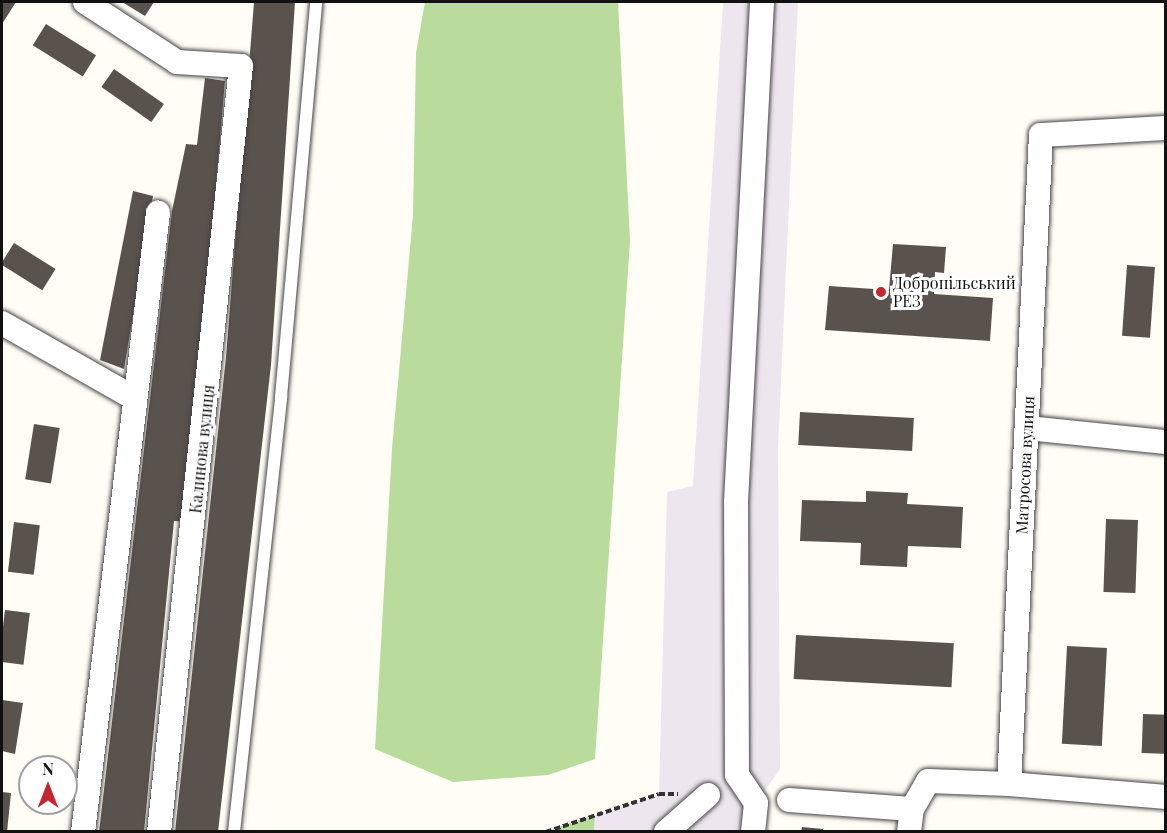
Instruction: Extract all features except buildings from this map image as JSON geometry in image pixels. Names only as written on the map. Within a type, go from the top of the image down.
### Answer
[{"type":"street","name":"Калинова вулиця","points":[[85,2],[177,62],[241,66],[159,831]]},
{"type":"street","points":[[753,831],[756,803],[737,775],[736,502],[762,2]]},
{"type":"street","name":"Матросова вулиця","points":[[1009,784],[1041,135],[1166,128]]},
{"type":"street","points":[[83,831],[129,480],[134,398],[158,213]]},
{"type":"street","points":[[2,323],[134,398]]},
{"type":"street","points":[[1027,428],[1166,442]]},
{"type":"street","points":[[789,800],[910,820],[928,781],[1009,784],[1166,797]]},
{"type":"street","points":[[666,831],[708,795]]},
{"type":"lane","points":[[234,831],[281,397],[316,2]]},
{"type":"path","points":[[546,831],[659,794],[708,795]]},
{"type":"shaded area","points":[[723,2],[798,2],[778,448],[780,769],[756,803],[753,831],[594,832],[595,815],[659,794],[667,492],[693,486]]},
{"type":"green space","points":[[425,2],[618,2],[630,241],[595,759],[548,775],[453,782],[375,749],[392,449],[413,215],[416,53]]},
{"type":"green space","points":[[595,815],[594,831],[546,831]]},
{"type":"place","name":"Добропільський РЕЗ","points":[[881,292]]}]
